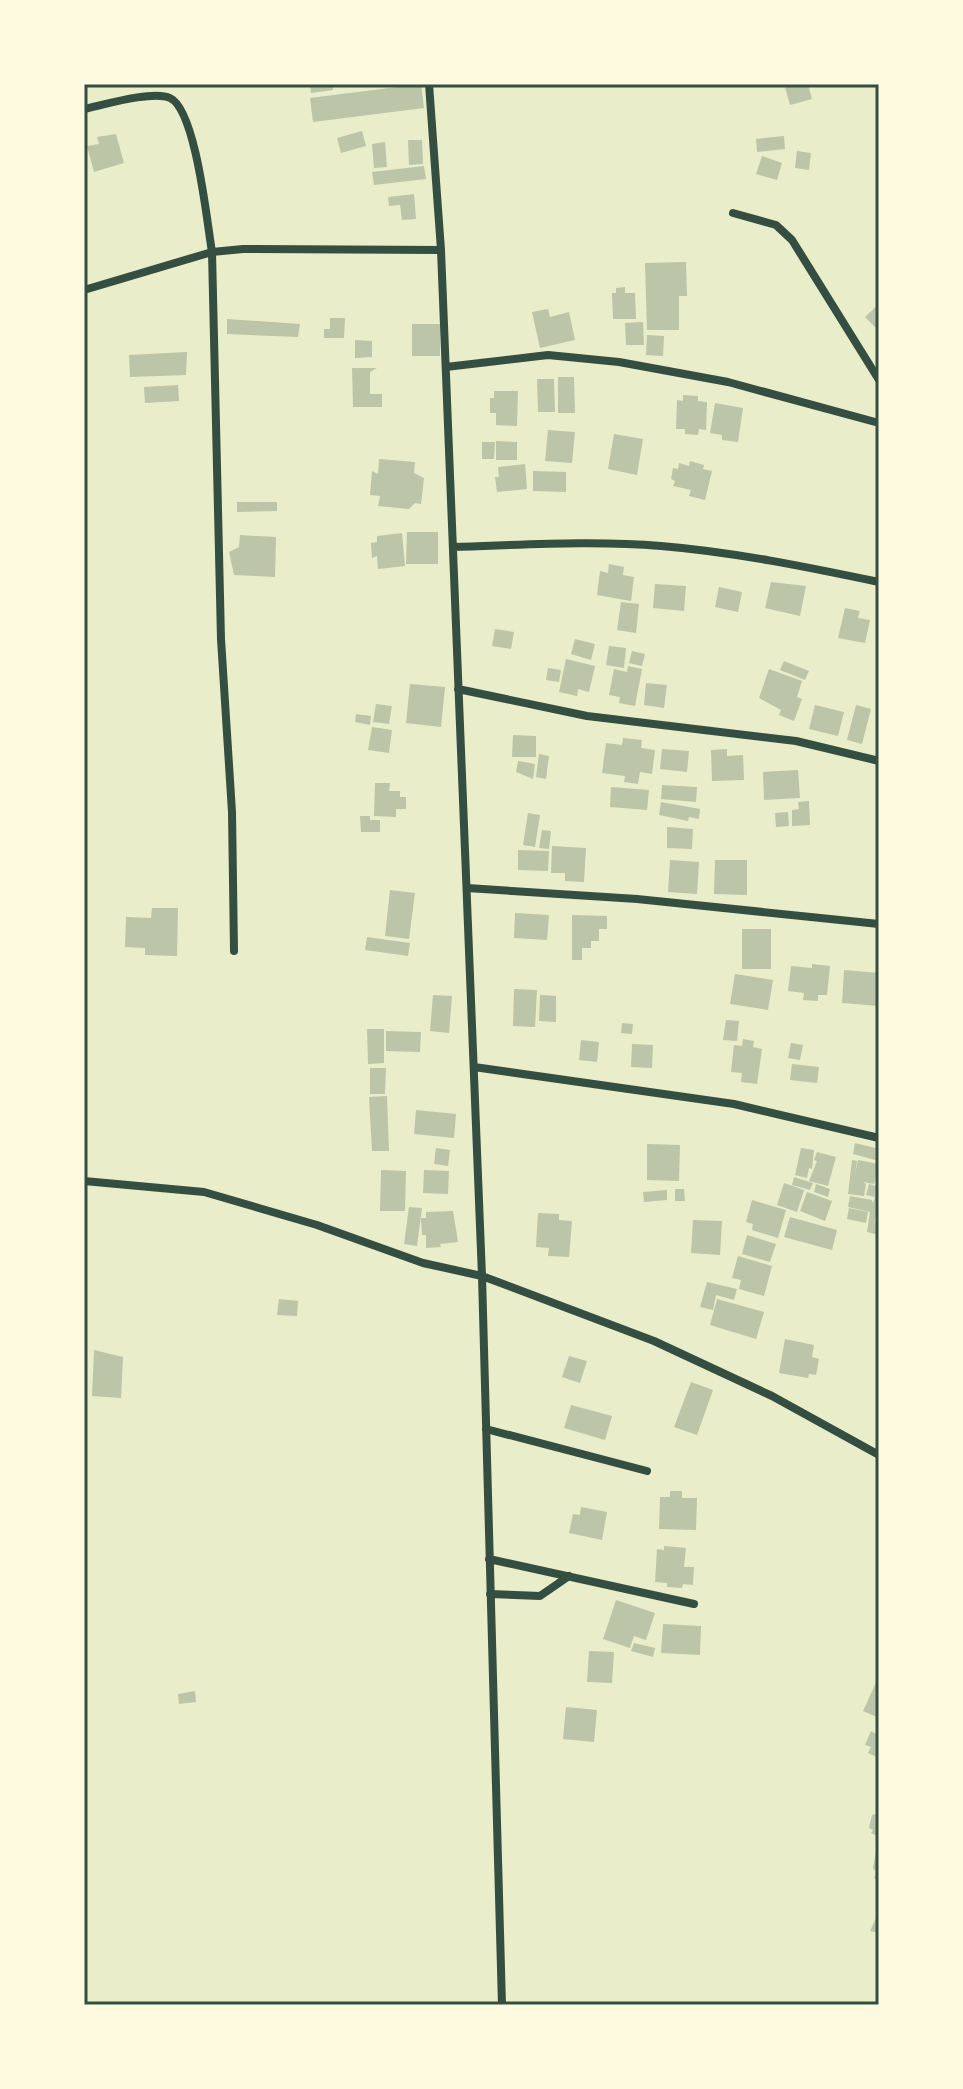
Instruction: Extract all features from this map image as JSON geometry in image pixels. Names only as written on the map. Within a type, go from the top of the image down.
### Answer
[{"type":"street","points":[[429,84],[441,250],[482,1276],[502,2005]]},
{"type":"street","points":[[84,109],[153,96],[169,97],[179,106],[189,124],[212,252],[221,639],[232,812],[234,951]]},
{"type":"street","points":[[733,213],[776,225],[792,240],[879,380]]},
{"type":"street","points":[[84,290],[212,252],[243,249],[441,250]]},
{"type":"street","points":[[446,367],[548,355],[619,362],[728,382],[879,423]]},
{"type":"street","points":[[453,547],[581,542],[662,546],[782,563],[879,582]]},
{"type":"street","points":[[458,689],[587,716],[796,741],[879,761]]},
{"type":"street","points":[[467,888],[637,899],[879,924]]},
{"type":"street","points":[[474,1067],[734,1104],[879,1138]]},
{"type":"street","points":[[84,1181],[204,1192],[317,1225],[423,1263],[482,1276],[654,1341],[772,1396],[879,1455]]},
{"type":"street","points":[[486,1429],[647,1471]]},
{"type":"street","points":[[489,1559],[694,1604]]},
{"type":"street","points":[[490,1594],[540,1596],[569,1576]]},
{"type":"building","points":[[310,84],[333,84],[333,90],[311,93]]},
{"type":"building","points":[[421,84],[424,108],[313,122],[310,98]]},
{"type":"building","points":[[784,84],[808,84],[812,99],[790,105]]},
{"type":"building","points":[[362,131],[366,146],[341,153],[337,138]]},
{"type":"building","points":[[116,134],[124,163],[94,172],[87,146],[99,144],[97,137]]},
{"type":"building","points":[[784,136],[785,149],[757,152],[756,139]]},
{"type":"building","points":[[408,140],[422,140],[423,164],[409,165]]},
{"type":"building","points":[[385,142],[387,167],[374,168],[372,144]]},
{"type":"building","points":[[797,151],[811,153],[809,170],[795,168]]},
{"type":"building","points":[[762,156],[782,163],[777,180],[756,174]]},
{"type":"building","points":[[424,166],[426,179],[374,185],[372,172]]},
{"type":"building","points":[[414,194],[416,219],[402,220],[400,205],[389,206],[388,197]]},
{"type":"building","points":[[686,262],[687,296],[679,296],[679,330],[647,330],[645,263]]},
{"type":"building","points":[[625,287],[625,293],[635,293],[636,319],[613,319],[612,293],[616,293],[616,288]]},
{"type":"building","points":[[879,304],[879,331],[865,317]]},
{"type":"building","points":[[548,309],[550,317],[569,312],[575,340],[540,348],[532,312]]},
{"type":"building","points":[[330,318],[345,318],[344,338],[324,338],[324,329],[330,329]]},
{"type":"building","points":[[227,319],[300,324],[298,337],[227,334]]},
{"type":"building","points":[[643,322],[644,345],[626,345],[625,323]]},
{"type":"building","points":[[412,324],[440,324],[440,356],[412,356]]},
{"type":"building","points":[[647,335],[664,336],[663,356],[646,355]]},
{"type":"building","points":[[355,340],[372,341],[372,357],[355,358]]},
{"type":"building","points":[[187,352],[186,375],[130,377],[129,355]]},
{"type":"building","points":[[352,368],[377,368],[370,372],[370,394],[382,394],[382,407],[353,407]]},
{"type":"building","points":[[558,377],[574,377],[575,413],[558,413]]},
{"type":"building","points":[[537,379],[554,379],[555,412],[538,412]]},
{"type":"building","points":[[178,385],[179,401],[145,403],[144,387]]},
{"type":"building","points":[[494,391],[518,391],[517,426],[496,425],[496,413],[490,413],[490,398],[494,398]]},
{"type":"building","points":[[683,395],[698,396],[698,401],[707,402],[706,430],[699,429],[698,435],[685,434],[685,429],[676,429],[677,400],[683,401]]},
{"type":"building","points":[[715,403],[743,408],[738,442],[722,440],[722,435],[710,433]]},
{"type":"building","points":[[548,430],[575,432],[572,463],[545,461]]},
{"type":"building","points":[[614,434],[643,439],[637,475],[608,469]]},
{"type":"building","points":[[496,441],[517,442],[517,460],[496,460]]},
{"type":"building","points":[[482,442],[495,442],[494,459],[482,459]]},
{"type":"building","points":[[379,459],[415,462],[414,473],[424,478],[421,504],[415,503],[409,509],[378,506],[380,496],[370,495],[372,471],[378,474]]},
{"type":"building","points":[[690,461],[712,471],[705,500],[689,496],[691,490],[673,486],[673,468],[678,469],[679,463],[689,466]]},
{"type":"building","points":[[525,464],[527,489],[497,492],[495,477],[499,477],[498,467]]},
{"type":"building","points":[[533,471],[566,472],[566,492],[533,491]]},
{"type":"building","points":[[237,502],[277,502],[277,511],[237,512]]},
{"type":"building","points":[[407,532],[438,532],[438,564],[406,564]]},
{"type":"building","points":[[402,533],[405,566],[378,569],[377,556],[372,558],[371,543],[377,542],[377,536]]},
{"type":"building","points":[[240,535],[276,537],[275,577],[234,575],[229,552],[239,547]]},
{"type":"building","points":[[609,564],[624,567],[623,575],[634,577],[631,601],[597,595],[600,571],[608,573]]},
{"type":"building","points":[[771,582],[806,586],[800,616],[765,608]]},
{"type":"building","points":[[655,584],[686,586],[684,611],[653,608]]},
{"type":"building","points":[[719,587],[742,592],[738,612],[715,607]]},
{"type":"building","points":[[621,602],[639,604],[636,633],[617,630]]},
{"type":"building","points":[[845,608],[860,611],[858,618],[870,620],[865,643],[838,638]]},
{"type":"building","points":[[495,629],[514,632],[511,649],[492,646]]},
{"type":"building","points":[[575,639],[595,644],[591,660],[571,654]]},
{"type":"building","points":[[609,646],[626,648],[624,668],[606,665]]},
{"type":"building","points":[[632,651],[645,654],[642,666],[629,663]]},
{"type":"building","points":[[566,659],[595,666],[589,692],[578,689],[577,696],[559,692]]},
{"type":"building","points":[[784,661],[809,671],[805,680],[780,670]]},
{"type":"building","points":[[628,666],[642,669],[635,706],[619,703],[620,697],[609,695],[614,669],[627,672]]},
{"type":"building","points":[[548,668],[561,670],[559,682],[546,680]]},
{"type":"building","points":[[769,669],[802,681],[797,697],[802,699],[794,721],[779,715],[781,710],[759,698]]},
{"type":"building","points":[[646,683],[667,685],[664,708],[644,705]]},
{"type":"building","points":[[410,684],[445,687],[441,727],[406,723]]},
{"type":"building","points":[[376,704],[392,706],[389,724],[373,722]]},
{"type":"building","points":[[815,705],[844,712],[838,736],[809,729]]},
{"type":"building","points":[[856,705],[871,709],[862,744],[847,740]]},
{"type":"building","points":[[356,714],[371,716],[370,725],[355,722]]},
{"type":"building","points":[[372,727],[392,730],[389,753],[368,750]]},
{"type":"building","points":[[513,735],[536,736],[536,757],[512,757]]},
{"type":"building","points":[[623,738],[642,740],[641,748],[655,750],[652,774],[640,772],[638,784],[624,782],[625,776],[602,773],[606,743],[622,745]]},
{"type":"building","points":[[662,749],[689,751],[687,772],[660,769]]},
{"type":"building","points":[[727,749],[727,756],[743,755],[744,780],[712,781],[711,750]]},
{"type":"building","points":[[539,754],[549,756],[546,779],[536,777]]},
{"type":"building","points":[[518,761],[535,764],[533,779],[516,772]]},
{"type":"building","points":[[798,770],[800,798],[764,800],[763,772]]},
{"type":"building","points":[[375,783],[390,783],[389,791],[400,791],[400,797],[406,797],[406,809],[396,809],[396,817],[374,816]]},
{"type":"building","points":[[662,785],[697,787],[696,802],[661,799]]},
{"type":"building","points":[[611,787],[649,790],[647,810],[610,807]]},
{"type":"building","points":[[809,801],[810,825],[792,826],[792,810],[799,809],[798,802]]},
{"type":"building","points":[[661,802],[700,809],[699,819],[689,817],[688,821],[659,815]]},
{"type":"building","points":[[788,812],[789,826],[776,827],[775,813]]},
{"type":"building","points":[[528,813],[540,815],[535,847],[523,845]]},
{"type":"building","points":[[360,816],[380,820],[380,832],[361,832]]},
{"type":"building","points":[[667,827],[693,829],[692,849],[667,848]]},
{"type":"building","points":[[542,830],[551,831],[549,849],[539,848]]},
{"type":"building","points":[[552,846],[586,848],[584,882],[565,881],[565,873],[551,873]]},
{"type":"building","points":[[518,850],[549,851],[548,871],[518,870]]},
{"type":"building","points":[[670,860],[699,862],[697,894],[668,892]]},
{"type":"building","points":[[715,860],[747,860],[747,895],[714,894]]},
{"type":"building","points":[[390,890],[415,893],[409,939],[385,936]]},
{"type":"building","points":[[152,908],[178,908],[177,956],[145,955],[145,948],[125,947],[126,917],[151,918]]},
{"type":"building","points":[[515,913],[549,915],[547,940],[514,938]]},
{"type":"building","points":[[572,915],[607,916],[607,929],[599,929],[599,941],[591,941],[591,948],[582,948],[582,960],[572,960]]},
{"type":"building","points":[[742,929],[771,929],[771,969],[742,969]]},
{"type":"building","points":[[367,937],[410,943],[408,956],[365,950]]},
{"type":"building","points":[[812,964],[830,966],[827,995],[818,995],[818,1001],[803,1000],[804,993],[788,991],[791,966],[812,968]]},
{"type":"building","points":[[844,970],[879,973],[879,1006],[842,1003]]},
{"type":"building","points":[[735,974],[773,980],[768,1010],[730,1004]]},
{"type":"building","points":[[514,989],[537,990],[535,1027],[513,1026]]},
{"type":"building","points":[[433,995],[452,996],[449,1033],[430,1031]]},
{"type":"building","points":[[540,995],[556,996],[556,1022],[539,1021]]},
{"type":"building","points":[[726,1020],[739,1021],[737,1041],[723,1040]]},
{"type":"building","points":[[622,1023],[633,1024],[632,1034],[621,1033]]},
{"type":"building","points":[[367,1029],[384,1029],[384,1063],[368,1064]]},
{"type":"building","points":[[386,1031],[421,1032],[420,1052],[386,1051]]},
{"type":"building","points":[[743,1039],[754,1041],[753,1047],[762,1049],[757,1084],[741,1082],[742,1073],[731,1072],[734,1045],[742,1046]]},
{"type":"building","points":[[581,1040],[599,1042],[597,1062],[579,1060]]},
{"type":"building","points":[[791,1043],[803,1045],[800,1060],[788,1058]]},
{"type":"building","points":[[632,1044],[653,1045],[652,1068],[631,1067]]},
{"type":"building","points":[[792,1064],[819,1067],[817,1083],[790,1080]]},
{"type":"building","points":[[370,1068],[386,1068],[385,1094],[370,1094]]},
{"type":"building","points":[[387,1096],[389,1151],[372,1151],[369,1097]]},
{"type":"building","points":[[416,1110],[456,1114],[454,1138],[414,1134]]},
{"type":"building","points":[[855,1143],[879,1149],[879,1161],[853,1154]]},
{"type":"building","points":[[647,1144],[680,1145],[679,1181],[647,1180]]},
{"type":"building","points":[[436,1148],[450,1150],[448,1166],[434,1164]]},
{"type":"building","points":[[801,1148],[814,1150],[812,1169],[809,1168],[807,1178],[795,1175]]},
{"type":"building","points":[[817,1152],[836,1157],[828,1186],[809,1181]]},
{"type":"building","points":[[852,1160],[857,1161],[855,1174],[858,1160],[879,1164],[874,1184],[863,1182],[866,1184],[864,1196],[848,1194]]},
{"type":"building","points":[[381,1170],[406,1171],[405,1211],[380,1211]]},
{"type":"building","points":[[424,1170],[449,1171],[448,1194],[423,1193]]},
{"type":"building","points":[[794,1177],[813,1183],[810,1190],[792,1185]]},
{"type":"building","points":[[878,1178],[879,1202],[874,1224],[879,1214],[879,1235],[867,1232],[870,1212],[848,1207],[850,1196],[872,1200],[873,1203],[875,1197],[866,1195],[869,1184],[876,1186]]},
{"type":"building","points":[[784,1183],[804,1190],[797,1212],[777,1205]]},
{"type":"building","points":[[816,1184],[830,1189],[828,1197],[814,1192]]},
{"type":"building","points":[[675,1189],[684,1189],[685,1201],[675,1201]]},
{"type":"building","points":[[667,1190],[667,1200],[644,1202],[643,1192]]},
{"type":"building","points":[[807,1192],[832,1201],[825,1221],[800,1211]]},
{"type":"building","points":[[752,1200],[786,1210],[778,1238],[752,1230],[753,1224],[746,1222]]},
{"type":"building","points":[[409,1207],[422,1208],[417,1246],[404,1244]]},
{"type":"building","points":[[849,1208],[868,1212],[866,1223],[847,1219]]},
{"type":"building","points":[[453,1211],[458,1242],[426,1248],[421,1218],[426,1218],[426,1212]]},
{"type":"building","points":[[538,1213],[559,1214],[559,1220],[572,1221],[569,1257],[548,1256],[549,1248],[536,1247]]},
{"type":"building","points":[[790,1217],[837,1230],[832,1250],[784,1237]]},
{"type":"building","points":[[693,1220],[722,1221],[720,1255],[691,1253]]},
{"type":"building","points":[[747,1235],[776,1244],[770,1262],[742,1254]]},
{"type":"building","points":[[738,1256],[772,1266],[764,1296],[739,1289],[741,1280],[732,1278]]},
{"type":"building","points":[[707,1282],[737,1289],[734,1300],[716,1295],[713,1310],[700,1307]]},
{"type":"building","points":[[279,1299],[298,1301],[297,1316],[277,1315]]},
{"type":"building","points":[[717,1299],[764,1312],[756,1339],[710,1325]]},
{"type":"building","points":[[785,1339],[814,1345],[812,1357],[819,1359],[816,1375],[809,1374],[808,1378],[779,1373]]},
{"type":"building","points":[[94,1350],[123,1357],[121,1398],[92,1396]]},
{"type":"building","points":[[569,1356],[587,1361],[580,1383],[562,1377]]},
{"type":"building","points":[[691,1382],[713,1390],[697,1435],[674,1427]]},
{"type":"building","points":[[571,1405],[612,1416],[605,1440],[564,1428]]},
{"type":"building","points":[[670,1491],[682,1491],[682,1498],[697,1498],[696,1530],[659,1529],[660,1497],[670,1497]]},
{"type":"building","points":[[581,1507],[607,1512],[602,1540],[569,1533],[573,1514],[580,1515]]},
{"type":"building","points":[[664,1546],[686,1548],[684,1567],[694,1567],[693,1585],[667,1587],[667,1583],[655,1582],[657,1549],[664,1550]]},
{"type":"building","points":[[616,1600],[655,1613],[646,1640],[634,1636],[630,1648],[603,1639]]},
{"type":"building","points":[[663,1624],[701,1626],[700,1655],[661,1653]]},
{"type":"building","points":[[634,1643],[655,1648],[653,1657],[631,1651]]},
{"type":"building","points":[[589,1651],[614,1652],[612,1683],[587,1682]]},
{"type":"building","points":[[879,1676],[879,1718],[863,1711]]},
{"type":"building","points":[[195,1691],[196,1702],[179,1704],[178,1694]]},
{"type":"building","points":[[566,1707],[597,1710],[594,1742],[563,1739]]},
{"type":"building","points":[[879,1728],[879,1758],[868,1753],[871,1747],[865,1745],[871,1731],[876,1734]]},
{"type":"building","points":[[879,1808],[879,1837],[869,1828],[872,1815]]},
{"type":"building","points":[[877,1846],[879,1880],[874,1878],[876,1872],[873,1868]]},
{"type":"building","points":[[879,1912],[879,1933],[870,1931]]}]
